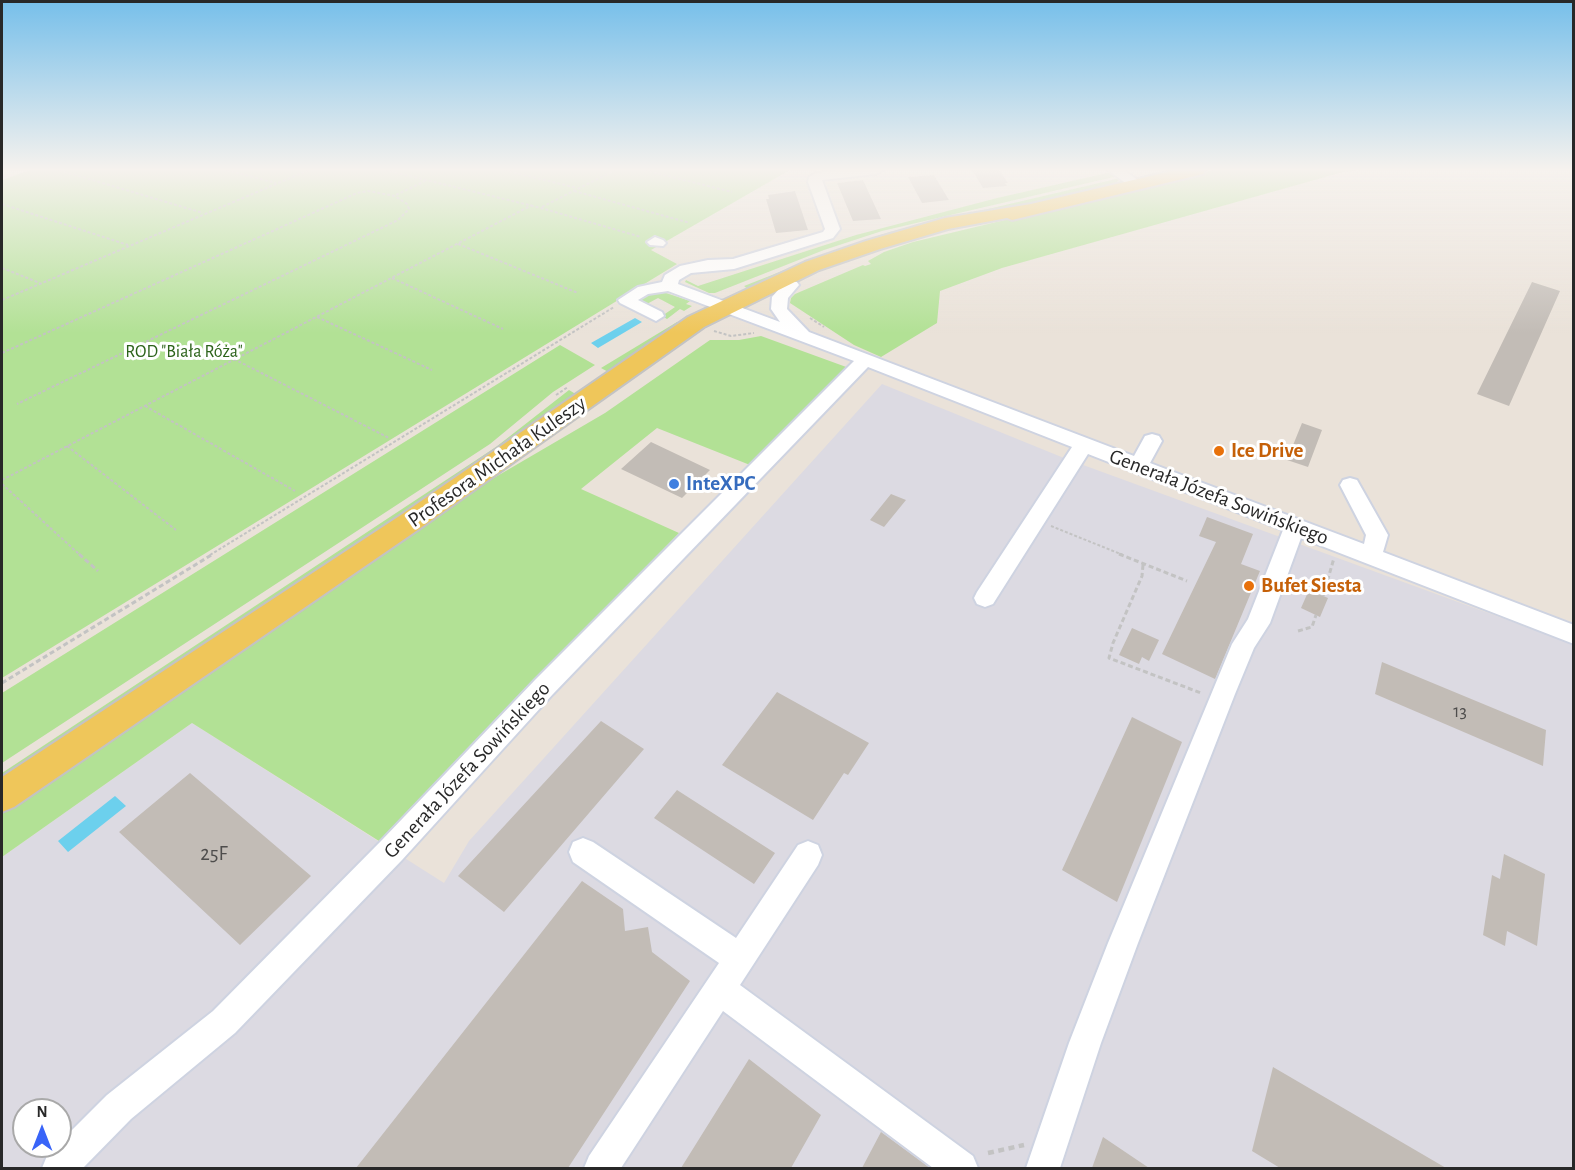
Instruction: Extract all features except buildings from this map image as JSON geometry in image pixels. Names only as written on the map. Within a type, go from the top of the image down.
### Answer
[{"type":"main road","name":"Profesora Michała Kuleszy","points":[[410,522],[535,450],[731,310],[812,266],[943,225]]},
{"type":"main road","name":"Profesora Michała Kuleszy","points":[[2,796],[410,522],[696,322],[892,246],[971,225]]},
{"type":"street","points":[[626,300],[644,290],[670,284],[677,280],[686,269],[734,264],[828,235],[833,230],[831,225]]},
{"type":"street","name":"Generała Józefa Sowińskiego","points":[[670,284],[731,310],[810,338],[1084,445],[1139,465],[1262,503],[1295,526],[1371,556],[1416,563],[1574,635]]},
{"type":"street","points":[[792,285],[780,297],[779,309],[790,323],[810,338]]},
{"type":"street","points":[[626,300],[656,316]]},
{"type":"street","name":"Generała Józefa Sowińskiego","points":[[59,1168],[119,1107],[224,1022],[392,850],[544,687],[865,360]]},
{"type":"street","points":[[1139,465],[1152,441]]},
{"type":"street","points":[[985,598],[1084,445]]},
{"type":"street","points":[[1350,485],[1377,535],[1371,556]]},
{"type":"street","points":[[1044,1168],[1085,1043],[1123,943],[1244,644],[1258,623],[1295,526]]},
{"type":"street","points":[[583,852],[740,959]]},
{"type":"street","points":[[601,1168],[808,855]]},
{"type":"street","points":[[719,989],[974,1161]]},
{"type":"path","points":[[65,225],[130,246]]},
{"type":"path","points":[[2,300],[179,225]]},
{"type":"path","points":[[2,353],[284,225]]},
{"type":"path","points":[[17,404],[388,225]]},
{"type":"path","points":[[98,571],[2,482],[67,446],[495,225]]},
{"type":"path","points":[[604,225],[657,242]]},
{"type":"path","points":[[458,244],[578,293]]},
{"type":"path","points":[[2,268],[40,284]]},
{"type":"path","points":[[392,278],[503,329]]},
{"type":"path","points":[[2,683],[626,300]]},
{"type":"path","points":[[317,317],[432,370]]},
{"type":"path","points":[[234,360],[389,438]]},
{"type":"path","points":[[145,406],[295,491]]},
{"type":"path","points":[[67,446],[176,530]]},
{"type":"path","points":[[1046,524],[1187,581]]},
{"type":"path","points":[[1323,596],[1335,556]]},
{"type":"path","points":[[1143,565],[1142,576],[1113,643],[1109,658],[1202,694]]},
{"type":"path","points":[[1298,631],[1312,627],[1316,615]]},
{"type":"path","points":[[974,1161],[1030,1144]]},
{"type":"shaded area","points":[[882,384],[1064,458],[1573,644],[1573,1168],[2,1168],[2,857],[192,723],[444,883],[469,841]]},
{"type":"green space","name":"ROD \"Biała Róża\"","points":[[2,225],[695,225],[651,250],[677,264],[2,678]]},
{"type":"green space","points":[[896,225],[909,225],[824,250],[715,293],[709,293],[685,282],[686,280],[698,286],[856,235]]},
{"type":"green space","points":[[922,225],[959,225],[749,290],[744,286],[838,249]]},
{"type":"green space","points":[[986,225],[1156,225],[1002,268],[940,291],[937,323],[881,357],[854,345],[790,303],[795,294],[863,265],[871,264],[868,261],[884,252],[913,242]]},
{"type":"green space","points":[[660,291],[690,301],[686,304],[692,306],[684,311],[680,309],[667,319],[662,316],[675,307],[658,298],[645,305],[636,302],[647,293]]},
{"type":"green space","points":[[677,322],[684,325],[612,374],[601,368]]},
{"type":"green space","points":[[761,336],[849,368],[750,465],[657,428],[581,489],[679,533],[379,841],[192,723],[2,857],[2,808],[463,496],[605,413],[710,340],[739,340]]},
{"type":"green space","points":[[560,345],[595,365],[553,392],[490,444],[2,763],[2,693]]},
{"type":"green space","points":[[569,390],[579,396],[557,416],[2,786],[2,773],[496,447]]},
{"type":"water","points":[[635,318],[642,322],[598,348],[591,343]]},
{"type":"water","points":[[115,796],[126,806],[68,852],[58,841]]},
{"type":"place","name":"Ice Drive","points":[[1219,451]]},
{"type":"place","name":"InteXPC","points":[[674,484]]},
{"type":"place","name":"Bufet Siesta","points":[[1249,586]]}]
